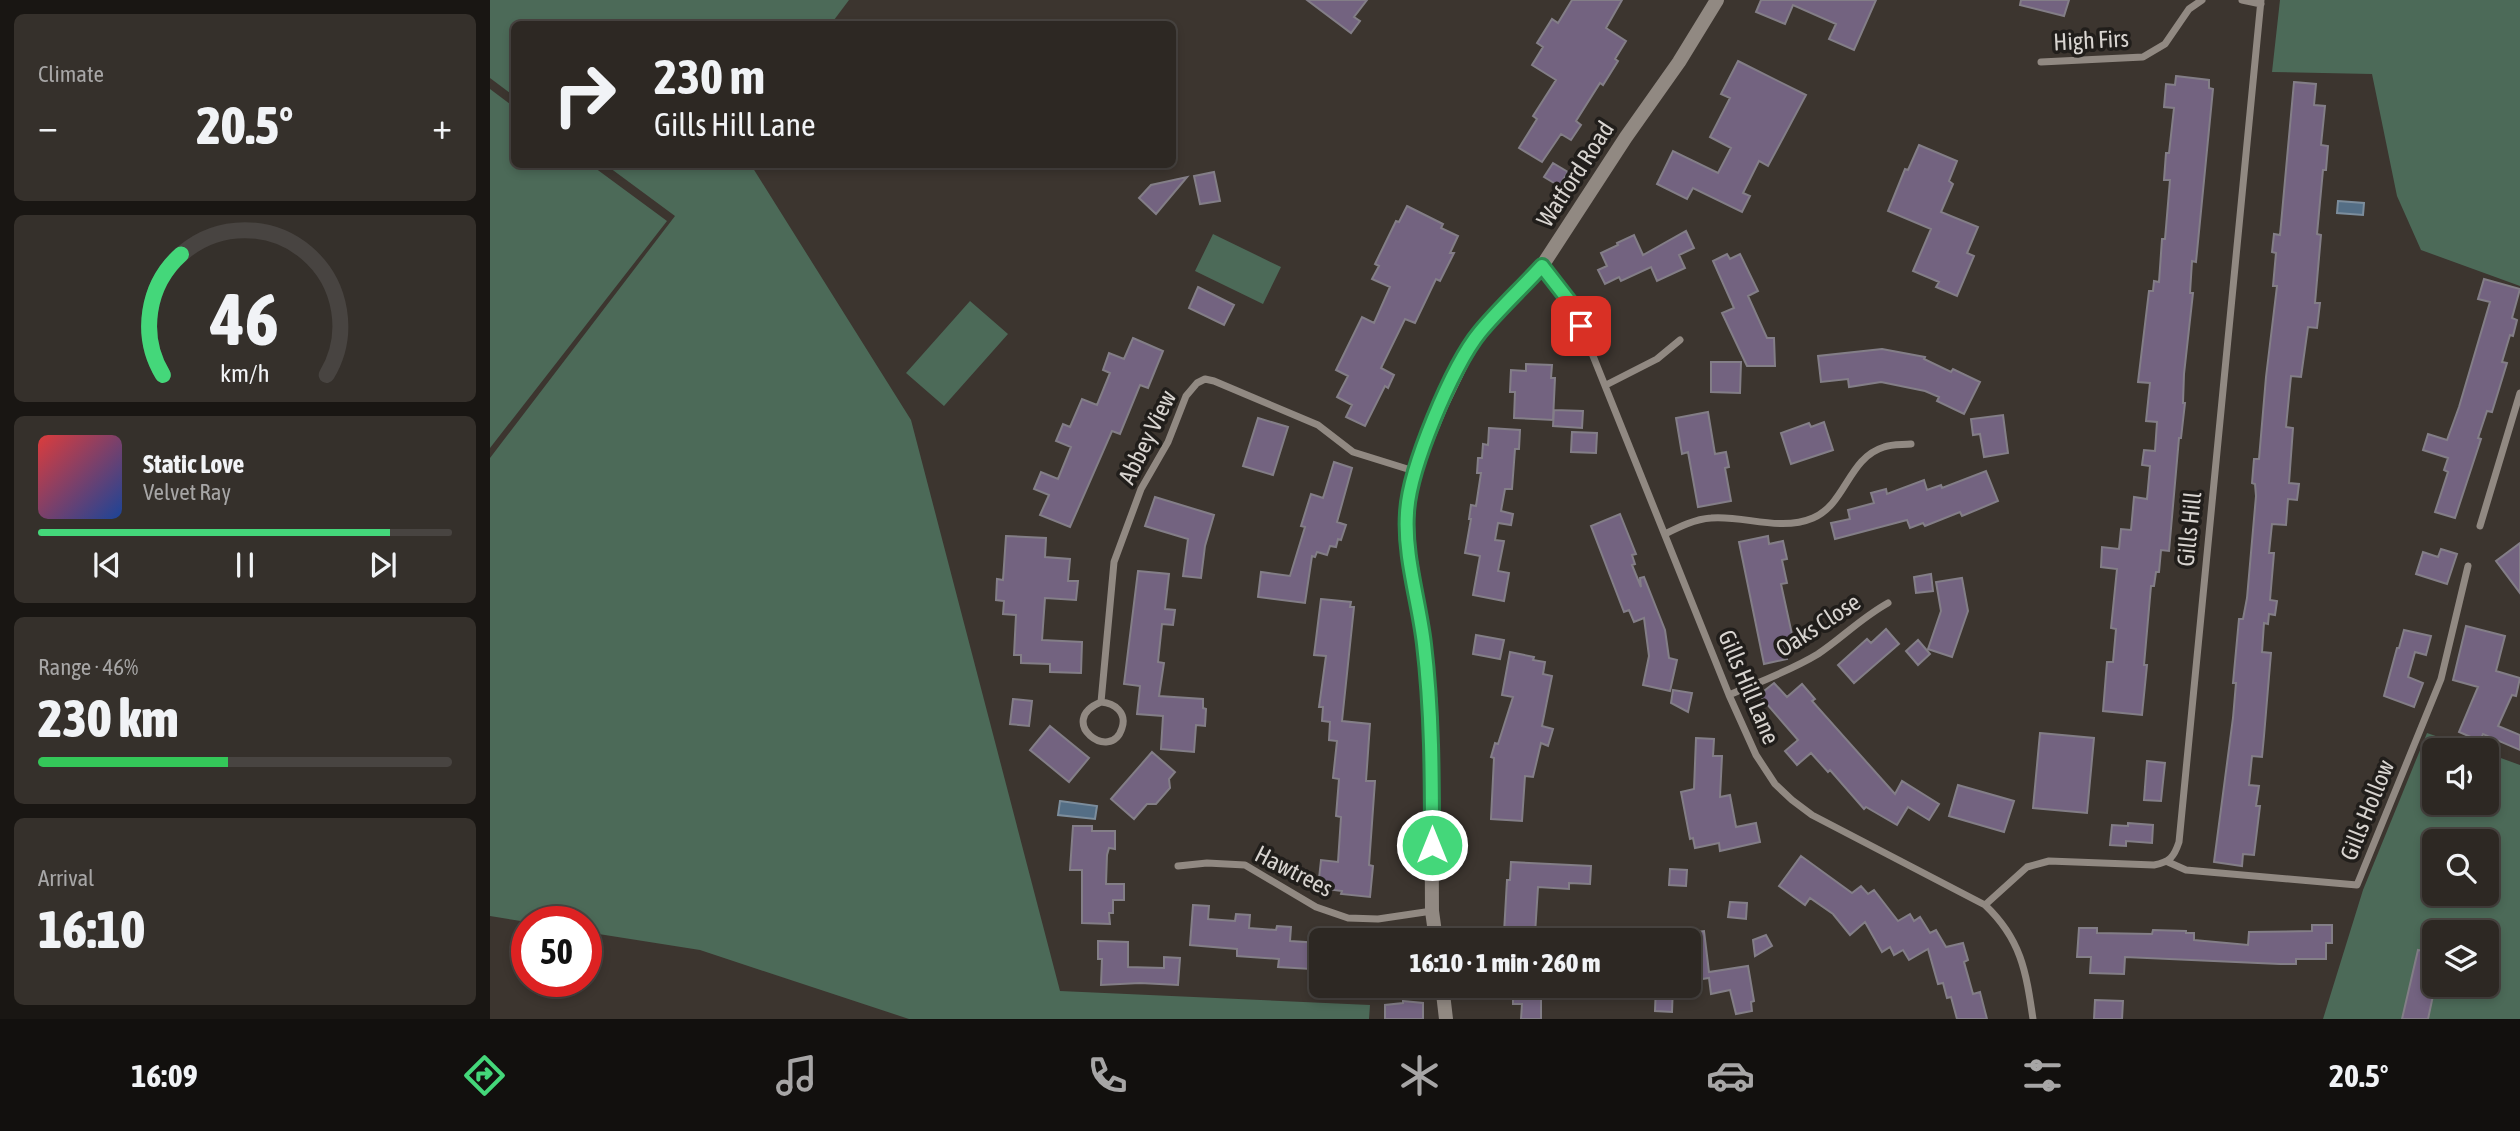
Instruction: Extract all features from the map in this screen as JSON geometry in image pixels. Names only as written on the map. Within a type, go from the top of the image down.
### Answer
[{"type":"main road","name":"Watford Road","points":[[1434,928],[1431,706],[1424,641],[1407,536],[1407,510],[1414,471],[1440,405],[1468,350],[1479,333],[1542,266],[1626,137],[1679,62],[1717,0]]},
{"type":"main road","points":[[1444,998],[1446,1019]]},
{"type":"street","name":"High Firs","points":[[2041,62],[2143,57],[2165,44],[2189,9],[2202,0]]},
{"type":"street","points":[[2242,0],[2261,2]]},
{"type":"street","name":"Gills Hill","points":[[2168,862],[2174,856],[2179,842],[2261,2]]},
{"type":"street","name":"Gills Hill Lane","points":[[1542,266],[1573,306],[1729,695],[1756,755],[1775,784],[1812,815],[1985,905],[2003,922],[2015,942],[2033,1019]]},
{"type":"street","points":[[1606,385],[1657,359],[1680,340]]},
{"type":"street","name":"Abbey View","points":[[1101,702],[1114,562],[1142,489],[1168,442],[1186,396],[1197,383],[1205,379],[1214,381],[1318,425],[1353,452],[1414,471]]},
{"type":"street","points":[[2480,526],[2520,393]]},
{"type":"street","points":[[1665,534],[1690,523],[1711,518],[1776,524],[1814,518],[1829,508],[1858,464],[1870,454],[1885,447],[1911,444]]},
{"type":"street","name":"Gills Hollow","points":[[2168,862],[2186,870],[2357,885],[2441,678],[2468,566]]},
{"type":"street","name":"Oaks Close","points":[[1729,695],[1819,653],[1865,616],[1888,603]]},
{"type":"street","name":"Abbey View","points":[[1101,702],[1110,703],[1119,709],[1123,718],[1122,729],[1117,737],[1108,741],[1093,739],[1083,724],[1085,713],[1090,706],[1101,702]]},
{"type":"street","points":[[1985,905],[2027,867],[2049,861],[2154,865],[2168,862]]},
{"type":"street","name":"Hawtrees","points":[[1178,866],[1207,863],[1245,865],[1316,907],[1348,918],[1378,919],[1432,911]]},
{"type":"green space","points":[[490,0],[849,0],[833,21],[511,21],[511,94],[490,78]]},
{"type":"green space","points":[[2280,0],[2520,0],[2520,286],[2421,250],[2397,196],[2372,74],[2272,72]]},
{"type":"green space","points":[[490,89],[511,105],[511,168],[595,168],[667,221],[490,448]]},
{"type":"green space","points":[[610,168],[753,168],[911,420],[1060,991],[1370,1005],[1369,1019],[909,1019],[700,950],[602,935],[602,906],[511,906],[511,919],[490,916],[490,458],[675,216]]},
{"type":"green space","points":[[1213,234],[1281,267],[1263,304],[1195,271]]},
{"type":"green space","points":[[970,301],[1008,334],[944,406],[906,373]]},
{"type":"green space","points":[[2427,733],[2441,738],[2425,738]]},
{"type":"green space","points":[[2422,745],[2422,815],[2499,815],[2499,757],[2520,765],[2520,1019],[2323,1019],[2363,890]]},
{"type":"water","points":[[2338,201],[2364,203],[2363,215],[2337,213]]},
{"type":"water","points":[[1060,801],[1097,806],[1095,819],[1058,815]]},
{"type":"building","points":[[1307,0],[1367,0],[1354,17],[1360,21],[1351,33]]},
{"type":"building","points":[[1572,0],[1622,0],[1606,28],[1626,41],[1615,59],[1618,61],[1603,85],[1600,83],[1576,121],[1581,125],[1571,140],[1561,134],[1542,162],[1519,148],[1537,119],[1533,116],[1556,80],[1532,65],[1543,47],[1537,43],[1552,19],[1558,23]]},
{"type":"building","points":[[1761,0],[1876,0],[1854,50],[1829,39],[1836,24],[1793,5],[1785,24],[1756,12]]},
{"type":"building","points":[[2021,0],[2069,0],[2064,16],[2020,5]]},
{"type":"building","points":[[1738,61],[1806,95],[1768,166],[1759,161],[1743,193],[1750,196],[1742,212],[1693,188],[1687,199],[1657,184],[1673,151],[1718,173],[1731,148],[1710,137],[1730,98],[1721,94]]},
{"type":"building","points":[[2176,76],[2209,80],[2209,88],[2213,89],[2196,262],[2192,261],[2190,293],[2193,293],[2184,374],[2185,403],[2179,438],[2169,551],[2161,550],[2159,572],[2156,572],[2154,586],[2151,586],[2142,715],[2103,711],[2107,662],[2113,662],[2116,629],[2111,628],[2117,569],[2101,567],[2102,547],[2119,549],[2121,529],[2131,530],[2134,497],[2147,499],[2150,466],[2142,465],[2144,450],[2155,451],[2157,422],[2146,421],[2150,383],[2138,382],[2149,291],[2153,291],[2154,281],[2159,282],[2162,239],[2165,239],[2170,180],[2164,180],[2174,108],[2164,107],[2166,84],[2175,85]]},
{"type":"building","points":[[2294,82],[2316,84],[2314,105],[2325,106],[2321,145],[2328,146],[2317,234],[2321,235],[2315,303],[2320,303],[2317,328],[2308,327],[2301,377],[2291,376],[2286,427],[2293,428],[2289,483],[2299,484],[2297,500],[2288,499],[2286,525],[2272,524],[2269,553],[2274,553],[2270,600],[2277,601],[2275,615],[2269,614],[2268,624],[2264,623],[2262,652],[2271,653],[2264,736],[2262,757],[2252,756],[2249,785],[2259,786],[2256,806],[2260,806],[2254,855],[2243,854],[2242,866],[2214,862],[2233,718],[2236,683],[2233,683],[2239,619],[2243,619],[2247,598],[2256,496],[2255,484],[2252,483],[2254,459],[2259,459],[2277,286],[2273,286],[2276,253],[2272,252],[2274,234],[2280,235]]},
{"type":"building","points":[[1919,145],[1957,161],[1949,181],[1953,184],[1941,212],[1978,227],[1967,253],[1974,256],[1957,296],[1936,287],[1939,282],[1913,271],[1931,229],[1888,211],[1905,169],[1908,170]]},
{"type":"building","points":[[1553,163],[1568,172],[1559,186],[1544,177]]},
{"type":"building","points":[[1214,172],[1220,201],[1200,204],[1194,176]]},
{"type":"building","points":[[1187,177],[1156,214],[1139,198],[1151,185]]},
{"type":"building","points":[[1407,206],[1443,224],[1441,228],[1458,236],[1450,253],[1454,253],[1440,281],[1436,279],[1415,323],[1405,319],[1381,368],[1394,375],[1388,388],[1385,386],[1365,426],[1346,417],[1352,405],[1337,397],[1348,376],[1336,370],[1362,317],[1374,323],[1390,287],[1372,279],[1379,266],[1375,264],[1396,221],[1399,222]]},
{"type":"building","points":[[1686,231],[1694,248],[1679,255],[1685,268],[1657,281],[1651,267],[1621,281],[1619,277],[1605,284],[1598,270],[1607,266],[1601,253],[1634,235],[1643,255]]},
{"type":"building","points":[[1727,254],[1730,259],[1740,254],[1758,291],[1748,296],[1767,338],[1774,338],[1775,366],[1747,366],[1722,313],[1734,308],[1713,261]]},
{"type":"building","points":[[2484,279],[2520,289],[2512,318],[2517,320],[2502,362],[2507,363],[2492,412],[2487,411],[2478,438],[2481,439],[2455,518],[2435,512],[2448,472],[2444,470],[2448,458],[2423,450],[2428,434],[2447,440],[2459,407],[2490,302],[2478,299]]},
{"type":"building","points":[[1198,287],[1234,305],[1224,325],[1189,308]]},
{"type":"building","points":[[1133,338],[1163,351],[1148,388],[1140,385],[1120,434],[1112,431],[1070,527],[1040,515],[1049,495],[1034,489],[1041,472],[1058,479],[1071,447],[1056,441],[1063,424],[1070,427],[1082,399],[1097,405],[1110,373],[1103,370],[1109,353],[1124,359]]},
{"type":"building","points":[[1882,349],[1925,357],[1924,359],[1951,372],[1953,369],[1980,382],[1964,414],[1937,401],[1939,397],[1925,391],[1881,382],[1849,387],[1848,379],[1821,382],[1818,356]]},
{"type":"building","points":[[1711,362],[1741,362],[1740,393],[1711,392]]},
{"type":"building","points":[[1526,364],[1552,365],[1551,378],[1555,378],[1553,420],[1514,418],[1515,392],[1510,392],[1511,370],[1526,371]]},
{"type":"building","points":[[1554,410],[1583,411],[1582,428],[1553,426]]},
{"type":"building","points":[[1708,412],[1715,454],[1726,452],[1729,467],[1725,468],[1731,501],[1698,507],[1688,452],[1682,454],[1676,418]]},
{"type":"building","points":[[2003,415],[2008,453],[1984,457],[1980,434],[1973,435],[1971,419]]},
{"type":"building","points":[[1258,418],[1288,427],[1273,475],[1243,466]]},
{"type":"building","points":[[1824,422],[1833,450],[1791,464],[1781,433],[1809,423],[1811,427]]},
{"type":"building","points":[[1489,428],[1520,430],[1519,449],[1515,449],[1512,489],[1505,489],[1501,511],[1513,514],[1511,525],[1498,523],[1495,540],[1504,541],[1498,571],[1509,573],[1504,601],[1473,595],[1480,556],[1465,553],[1471,505],[1476,506],[1481,473],[1477,473],[1478,458],[1482,458],[1483,444],[1488,445]]},
{"type":"building","points":[[1572,432],[1597,433],[1596,453],[1571,452]]},
{"type":"building","points":[[1334,462],[1352,468],[1337,522],[1346,525],[1341,540],[1338,539],[1336,547],[1330,546],[1327,555],[1317,552],[1315,557],[1312,556],[1305,603],[1258,597],[1261,572],[1290,576],[1305,527],[1301,526],[1311,494],[1323,498]]},
{"type":"building","points":[[1986,471],[1998,501],[1962,516],[1960,512],[1925,526],[1923,523],[1910,528],[1907,520],[1835,539],[1831,523],[1850,519],[1848,510],[1874,503],[1871,493],[1886,489],[1887,494],[1924,480],[1927,490],[1941,485],[1942,488]]},
{"type":"building","points":[[1155,497],[1214,515],[1205,546],[1201,578],[1183,576],[1188,539],[1145,526]]},
{"type":"building","points":[[1620,514],[1636,554],[1632,555],[1635,564],[1632,565],[1641,587],[1640,578],[1644,577],[1665,630],[1669,658],[1677,660],[1670,691],[1643,685],[1649,656],[1644,618],[1634,622],[1629,610],[1624,612],[1591,526]]},
{"type":"building","points":[[1006,536],[1046,538],[1045,557],[1070,559],[1068,581],[1078,581],[1076,600],[1045,598],[1042,640],[1082,642],[1081,673],[1050,672],[1050,664],[1021,663],[1021,655],[1014,655],[1016,615],[1003,614],[1004,601],[996,600],[997,579],[1003,580]]},
{"type":"building","points":[[1768,536],[1769,544],[1783,541],[1787,559],[1782,560],[1787,583],[1781,584],[1793,639],[1784,641],[1787,659],[1764,664],[1739,542]]},
{"type":"building","points":[[2520,543],[2520,593],[2496,561]]},
{"type":"building","points":[[2441,549],[2457,554],[2447,584],[2416,574],[2423,552],[2438,557]]},
{"type":"building","points":[[1138,571],[1169,574],[1165,609],[1175,610],[1173,625],[1162,624],[1158,662],[1164,663],[1159,696],[1203,699],[1203,708],[1206,709],[1205,726],[1196,725],[1194,752],[1161,749],[1163,716],[1137,714],[1140,686],[1124,684]]},
{"type":"building","points":[[1931,574],[1933,591],[1916,593],[1914,577]]},
{"type":"building","points":[[1962,578],[1968,611],[1952,657],[1928,649],[1941,611],[1936,582]]},
{"type":"building","points":[[1321,599],[1351,602],[1350,607],[1354,607],[1342,721],[1370,724],[1366,781],[1375,781],[1369,865],[1373,866],[1370,897],[1318,888],[1321,860],[1338,862],[1341,817],[1336,816],[1339,779],[1333,778],[1337,741],[1329,740],[1330,722],[1322,721],[1323,707],[1319,707],[1326,656],[1314,655]]},
{"type":"building","points":[[2466,626],[2505,636],[2496,671],[2520,678],[2516,696],[2512,695],[2498,726],[2520,735],[2520,750],[2499,741],[2499,738],[2483,734],[2481,738],[2473,738],[2459,732],[2478,687],[2453,680]]},
{"type":"building","points":[[1886,629],[1899,644],[1854,683],[1838,665],[1867,639],[1871,643]]},
{"type":"building","points":[[2404,630],[2431,636],[2426,655],[2415,652],[2408,677],[2423,683],[2414,707],[2384,696]]},
{"type":"building","points":[[1476,635],[1504,640],[1500,659],[1473,654]]},
{"type":"building","points":[[1918,640],[1930,654],[1918,665],[1906,651]]},
{"type":"building","points":[[1510,652],[1545,662],[1543,674],[1552,676],[1542,726],[1553,729],[1548,746],[1541,743],[1533,777],[1525,776],[1522,821],[1491,819],[1494,758],[1491,757],[1513,697],[1502,695]]},
{"type":"building","points":[[1774,683],[1787,697],[1802,684],[1815,699],[1812,701],[1895,794],[1902,781],[1939,804],[1929,820],[1908,807],[1897,825],[1866,807],[1864,809],[1830,770],[1828,772],[1811,753],[1797,765],[1785,751],[1798,740],[1759,695]]},
{"type":"building","points":[[1673,690],[1692,693],[1688,712],[1671,703]]},
{"type":"building","points":[[1013,699],[1032,701],[1029,726],[1010,724]]},
{"type":"building","points":[[1050,726],[1089,758],[1069,782],[1030,750]]},
{"type":"building","points":[[2040,733],[2094,738],[2087,813],[2033,808]]},
{"type":"building","points":[[1696,738],[1714,739],[1713,756],[1722,756],[1720,797],[1730,795],[1736,827],[1756,823],[1760,842],[1720,851],[1719,843],[1695,848],[1693,838],[1690,839],[1681,792],[1694,789]]},
{"type":"building","points":[[1152,752],[1175,772],[1169,779],[1170,788],[1156,804],[1147,804],[1134,819],[1111,799]]},
{"type":"building","points":[[2147,761],[2165,763],[2161,801],[2144,800]]},
{"type":"building","points":[[1958,785],[2014,801],[2004,832],[1949,816]]},
{"type":"building","points":[[2128,823],[2153,825],[2152,843],[2126,841],[2126,846],[2110,845],[2112,825],[2128,826]]},
{"type":"building","points":[[1073,826],[1092,826],[1092,831],[1115,831],[1115,849],[1109,848],[1107,855],[1106,884],[1124,884],[1124,900],[1113,900],[1113,913],[1109,913],[1110,924],[1082,923],[1082,870],[1070,870]]},
{"type":"building","points":[[1801,856],[1852,893],[1861,886],[1868,894],[1874,890],[1898,921],[1910,914],[1914,921],[1920,917],[1930,933],[1936,930],[1946,947],[1963,943],[1968,960],[1964,962],[1973,994],[1980,992],[1987,1019],[1957,1019],[1951,997],[1947,998],[1943,983],[1938,984],[1928,949],[1909,960],[1903,950],[1894,955],[1890,947],[1882,952],[1865,922],[1850,935],[1833,914],[1810,898],[1805,905],[1779,886]]},
{"type":"building","points":[[1511,862],[1591,866],[1590,884],[1569,883],[1569,889],[1538,887],[1535,928],[1504,928],[1507,880],[1510,880]]},
{"type":"building","points":[[1670,869],[1687,870],[1686,886],[1669,885]]},
{"type":"building","points":[[1730,902],[1747,903],[1746,919],[1728,917]]},
{"type":"building","points":[[1193,905],[1209,906],[1208,919],[1235,921],[1236,914],[1250,915],[1249,928],[1276,930],[1277,926],[1291,927],[1290,941],[1309,942],[1309,969],[1278,967],[1279,959],[1237,956],[1237,949],[1190,945]]},
{"type":"building","points":[[2312,925],[2332,925],[2332,943],[2326,943],[2326,959],[2296,959],[2296,964],[2280,964],[2125,957],[2124,974],[2090,973],[2091,957],[2077,957],[2079,928],[2097,928],[2097,933],[2152,934],[2153,930],[2186,931],[2194,933],[2194,940],[2248,945],[2249,932],[2312,931]]},
{"type":"building","points":[[1701,931],[1704,931],[1709,972],[1748,966],[1754,1001],[1751,1002],[1752,1011],[1736,1014],[1730,990],[1711,994],[1709,978],[1701,979]]},
{"type":"building","points":[[1766,935],[1772,946],[1755,956],[1753,940]]},
{"type":"building","points":[[1098,941],[1128,942],[1128,967],[1164,968],[1164,957],[1180,958],[1178,985],[1101,985],[1102,959],[1098,959]]},
{"type":"building","points":[[2418,950],[2422,951],[2422,997],[2433,997],[2428,1019],[2402,1019]]},
{"type":"building","points":[[1513,998],[1541,998],[1541,1019],[1521,1019],[1522,1004],[1513,1004]]},
{"type":"building","points":[[1656,998],[1673,998],[1672,1012],[1655,1011]]},
{"type":"building","points":[[2095,1000],[2123,1001],[2122,1019],[2094,1019]]},
{"type":"building","points":[[1403,1001],[1423,1003],[1423,1019],[1385,1019],[1385,1005]]},
{"type":"route","points":[[1432,845],[1431,706],[1424,641],[1407,536],[1407,510],[1414,471],[1440,405],[1468,350],[1479,333],[1542,266],[1573,306],[1581,326]]}]
